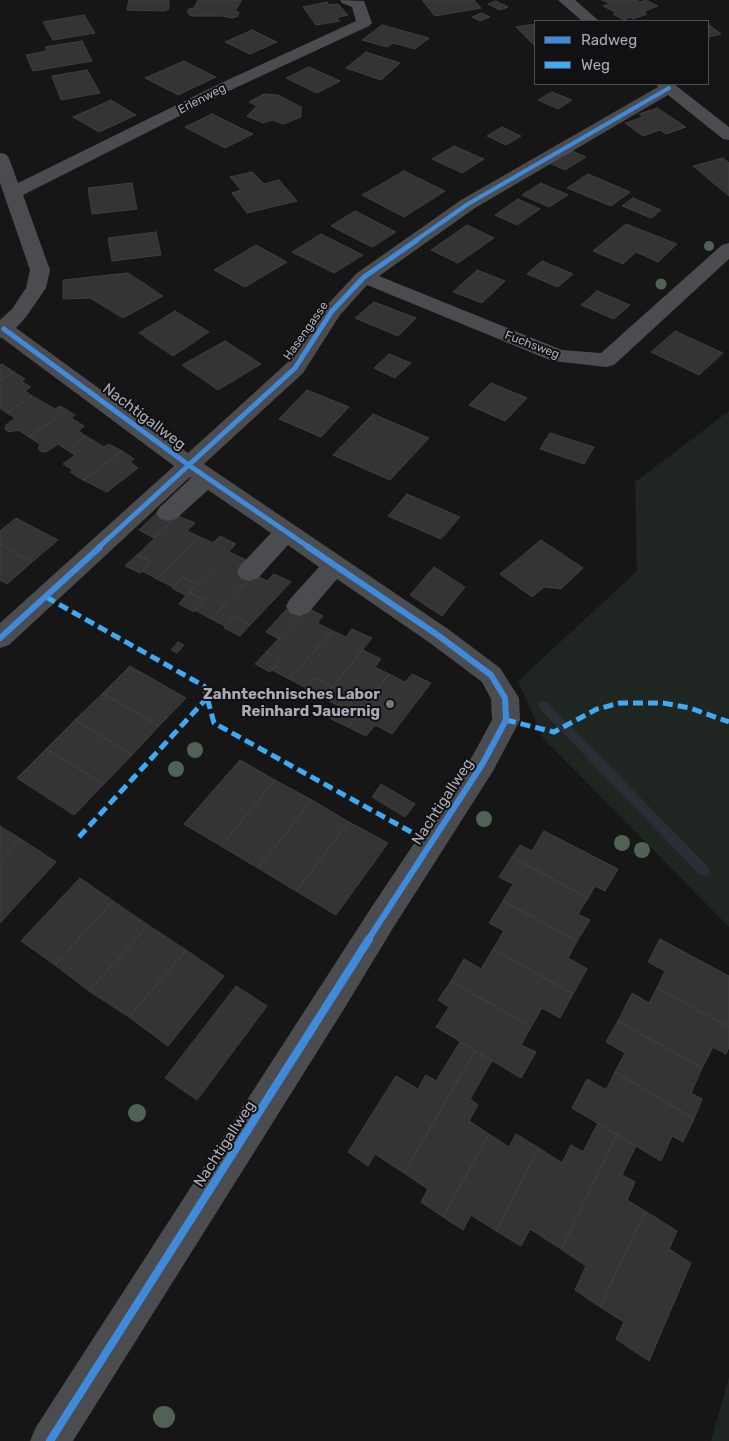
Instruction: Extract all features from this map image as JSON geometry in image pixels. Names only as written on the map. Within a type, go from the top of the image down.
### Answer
[{"type":"street","name":"Erlenweg","points":[[10,202],[227,86],[364,23],[359,4],[347,0]]},
{"type":"street","points":[[566,0],[590,20]]},
{"type":"street","points":[[667,86],[729,135]]},
{"type":"street","name":"Hasengasse","points":[[0,638],[198,472],[295,368],[332,311],[364,277],[468,204],[667,86]]},
{"type":"street","points":[[0,158],[10,202],[40,270],[36,288],[2,330]]},
{"type":"street","name":"Fuchsweg","points":[[364,277],[559,356],[606,360],[729,249]]},
{"type":"street","name":"Nachtigallweg","points":[[2,330],[198,472],[439,636],[491,675],[505,698],[506,720],[483,763],[382,918],[333,998],[50,1441]]},
{"type":"street","points":[[168,514],[198,472]]},
{"type":"street","points":[[249,572],[286,532]]},
{"type":"street","points":[[299,606],[335,565]]},
{"type":"shaded area","points":[[729,411],[729,927],[543,738],[518,681],[637,571],[635,482]]},
{"type":"shaded area","points":[[729,1377],[729,1441],[711,1441]]},
{"type":"building","points":[[129,0],[169,0],[169,9],[164,11],[127,10]]},
{"type":"building","points":[[198,0],[242,0],[235,11],[239,12],[238,16],[232,18],[222,16],[191,16],[188,13],[188,9],[194,8]]},
{"type":"building","points":[[422,0],[474,0],[481,8],[435,16]]},
{"type":"building","points":[[602,0],[636,0],[640,2],[646,0],[658,6],[643,12],[647,14],[624,20],[613,14],[617,13],[603,6],[610,4]]},
{"type":"building","points":[[496,1],[508,7],[500,10],[488,4]]},
{"type":"building","points":[[327,2],[329,5],[338,4],[348,15],[336,18],[340,21],[316,25],[303,7]]},
{"type":"building","points":[[481,13],[490,17],[480,21],[472,17]]},
{"type":"building","points":[[84,15],[95,33],[53,40],[43,22]]},
{"type":"building","points":[[534,24],[534,45],[516,27]]},
{"type":"building","points":[[382,25],[429,38],[415,49],[393,43],[387,47],[362,40]]},
{"type":"building","points":[[709,25],[721,34],[709,37]]},
{"type":"building","points":[[252,30],[277,42],[250,54],[225,42]]},
{"type":"building","points":[[82,41],[92,61],[33,71],[26,55],[47,51],[45,47]]},
{"type":"building","points":[[366,52],[400,63],[381,80],[346,68]]},
{"type":"building","points":[[184,61],[216,77],[178,95],[145,78]]},
{"type":"building","points":[[309,67],[340,81],[317,93],[286,78]]},
{"type":"building","points":[[87,70],[100,93],[61,100],[52,76]]},
{"type":"building","points":[[552,92],[572,100],[558,109],[538,100]]},
{"type":"building","points":[[264,94],[278,95],[301,107],[301,117],[283,124],[273,120],[263,123],[247,116],[257,106],[249,102]]},
{"type":"building","points":[[111,100],[136,115],[99,132],[73,117]]},
{"type":"building","points":[[657,108],[686,127],[666,134],[660,130],[643,136],[625,123],[643,117],[639,114]]},
{"type":"building","points":[[212,114],[253,134],[225,148],[185,127]]},
{"type":"building","points":[[502,127],[521,136],[506,145],[487,136]]},
{"type":"building","points":[[454,146],[484,159],[462,173],[432,159]]},
{"type":"building","points":[[570,150],[586,157],[565,170],[549,163]]},
{"type":"building","points":[[723,158],[729,163],[729,196],[693,166]]},
{"type":"building","points":[[404,171],[445,191],[404,217],[362,195]]},
{"type":"building","points":[[252,172],[264,184],[279,180],[297,201],[247,213],[232,193],[241,190],[230,177]]},
{"type":"building","points":[[588,174],[630,192],[611,206],[567,188]]},
{"type":"building","points":[[132,183],[137,209],[92,214],[88,188]]},
{"type":"building","points":[[541,183],[568,195],[549,207],[522,195]]},
{"type":"building","points":[[633,198],[661,210],[651,218],[622,206]]},
{"type":"building","points":[[518,199],[540,209],[517,225],[495,215]]},
{"type":"building","points":[[355,211],[396,232],[372,247],[331,226]]},
{"type":"building","points":[[626,224],[677,244],[658,262],[636,252],[623,264],[593,251]]},
{"type":"building","points":[[467,225],[494,238],[458,263],[431,250]]},
{"type":"building","points":[[156,232],[161,255],[112,261],[108,238]]},
{"type":"building","points":[[321,234],[363,255],[334,273],[292,252]]},
{"type":"building","points":[[256,245],[287,262],[245,287],[214,270]]},
{"type":"building","points":[[542,261],[573,274],[558,287],[527,274]]},
{"type":"building","points":[[477,270],[505,281],[482,303],[453,292]]},
{"type":"building","points":[[128,273],[163,296],[123,318],[90,298],[63,299],[63,280]]},
{"type":"building","points":[[597,291],[630,305],[614,319],[581,305]]},
{"type":"building","points":[[374,302],[416,318],[398,336],[355,318]]},
{"type":"building","points":[[175,311],[209,332],[173,356],[139,333]]},
{"type":"building","points":[[675,331],[723,353],[699,375],[651,352]]},
{"type":"building","points":[[225,341],[261,364],[218,390],[182,365]]},
{"type":"building","points":[[389,354],[411,363],[395,378],[374,368]]},
{"type":"building","points":[[2,364],[14,372],[0,381],[0,365]]},
{"type":"building","points":[[14,372],[25,379],[21,381],[31,387],[25,391],[32,396],[7,413],[0,408],[0,381]]},
{"type":"building","points":[[491,383],[527,398],[505,421],[469,405]]},
{"type":"building","points":[[307,390],[349,407],[321,437],[279,419]]},
{"type":"building","points":[[32,396],[55,409],[60,406],[67,410],[29,437],[18,430],[9,432],[5,429],[6,425],[15,418],[7,413]]},
{"type":"building","points":[[67,410],[75,415],[71,418],[84,426],[78,431],[86,436],[67,450],[58,444],[48,451],[42,452],[38,449],[40,444],[29,437]]},
{"type":"building","points":[[373,414],[429,438],[390,480],[333,455]]},
{"type":"building","points":[[550,433],[594,447],[584,464],[540,449]]},
{"type":"building","points":[[86,436],[104,447],[109,444],[122,451],[83,480],[70,472],[73,470],[63,464],[75,455],[67,450]]},
{"type":"building","points":[[122,451],[134,459],[130,462],[138,468],[107,492],[83,480]]},
{"type":"building","points":[[407,494],[460,517],[441,539],[388,516]]},
{"type":"building","points":[[160,510],[176,517],[154,538],[139,530]]},
{"type":"building","points":[[178,516],[195,523],[187,531],[200,537],[157,579],[142,571],[151,562],[137,555]]},
{"type":"building","points":[[16,518],[58,540],[32,562],[0,544],[0,531]]},
{"type":"building","points":[[220,536],[236,544],[197,584],[182,577],[173,587],[157,579],[200,537],[213,543]]},
{"type":"building","points":[[541,540],[583,568],[561,589],[544,587],[532,597],[500,574]]},
{"type":"building","points":[[0,544],[32,562],[7,584],[0,580]]},
{"type":"building","points":[[230,552],[246,560],[239,567],[254,574],[211,619],[195,610],[205,600],[189,592]]},
{"type":"building","points":[[137,555],[151,562],[140,573],[125,566]]},
{"type":"building","points":[[434,567],[465,587],[442,616],[410,595]]},
{"type":"building","points":[[254,574],[267,581],[274,574],[291,582],[250,625],[235,616],[225,626],[211,619]]},
{"type":"building","points":[[182,577],[197,584],[187,596],[172,588]]},
{"type":"building","points":[[189,592],[205,600],[194,612],[179,604]]},
{"type":"building","points":[[293,602],[306,609],[279,639],[266,632]]},
{"type":"building","points":[[308,608],[323,616],[317,623],[333,631],[289,679],[272,670],[281,660],[266,652]]},
{"type":"building","points":[[235,616],[250,625],[240,636],[224,628]]},
{"type":"building","points":[[352,629],[372,638],[332,687],[314,678],[306,688],[289,679],[333,631],[346,637]]},
{"type":"building","points":[[178,642],[184,645],[177,653],[171,650]]},
{"type":"building","points":[[363,650],[381,659],[375,667],[389,674],[348,727],[329,718],[339,706],[323,698]]},
{"type":"building","points":[[266,652],[281,660],[270,672],[255,664]]},
{"type":"building","points":[[130,666],[186,698],[159,726],[103,693]]},
{"type":"building","name":"Zahntechnisches Labor Reinhard Jauernig","points":[[389,674],[405,682],[412,674],[431,683],[392,734],[375,725],[366,736],[348,727]]},
{"type":"building","points":[[314,678],[332,687],[321,699],[304,690]]},
{"type":"building","points":[[103,693],[159,726],[132,755],[75,720]]},
{"type":"building","points":[[75,720],[132,755],[104,784],[46,749]]},
{"type":"building","points":[[46,749],[104,784],[74,815],[17,778]]},
{"type":"building","points":[[240,760],[275,780],[221,846],[184,824]]},
{"type":"building","points":[[275,780],[312,800],[258,868],[221,846]]},
{"type":"building","points":[[381,784],[415,804],[405,817],[372,797]]},
{"type":"building","points":[[312,800],[349,822],[296,891],[258,868]]},
{"type":"building","points":[[349,822],[388,843],[336,915],[296,891]]},
{"type":"building","points":[[0,826],[21,839],[0,861]]},
{"type":"building","points":[[544,831],[618,869],[605,891],[595,886],[588,898],[512,857],[520,845],[532,851]]},
{"type":"building","points":[[21,839],[56,862],[0,923],[0,861]]},
{"type":"building","points":[[512,857],[588,898],[578,914],[590,920],[577,941],[503,901],[513,884],[499,877]]},
{"type":"building","points":[[80,878],[113,901],[55,965],[21,941]]},
{"type":"building","points":[[113,901],[148,925],[89,991],[55,965]]},
{"type":"building","points":[[503,901],[577,941],[568,958],[587,969],[573,994],[493,949],[504,931],[489,923]]},
{"type":"building","points":[[148,925],[186,950],[129,1017],[89,991]]},
{"type":"building","points":[[660,939],[729,976],[729,1027],[657,988],[665,971],[648,962]]},
{"type":"building","points":[[493,949],[573,994],[560,1018],[542,1008],[531,1027],[451,981],[464,959],[481,969]]},
{"type":"building","points":[[186,950],[224,976],[168,1046],[129,1017]]},
{"type":"building","points":[[451,981],[531,1027],[521,1045],[536,1052],[521,1078],[436,1027],[449,1007],[438,1000]]},
{"type":"building","points":[[236,986],[267,1006],[197,1100],[165,1078]]},
{"type":"building","points":[[657,988],[729,1027],[729,1047],[726,1054],[713,1047],[702,1068],[618,1021],[632,993],[649,1003]]},
{"type":"building","points":[[618,1021],[702,1068],[691,1093],[702,1099],[694,1119],[615,1072],[625,1053],[606,1042]]},
{"type":"building","points":[[460,1042],[475,1051],[404,1173],[375,1154],[368,1166],[348,1152],[396,1076],[418,1089],[426,1075],[436,1081]]},
{"type":"building","points":[[475,1051],[492,1061],[470,1099],[478,1105],[469,1121],[489,1134],[443,1217],[421,1202],[428,1189],[404,1173]]},
{"type":"building","points":[[615,1072],[694,1119],[683,1142],[672,1136],[661,1161],[572,1108],[587,1079],[606,1090]]},
{"type":"building","points":[[598,1123],[617,1135],[561,1249],[530,1229],[521,1246],[496,1231],[539,1148],[562,1163],[571,1145],[583,1152]]},
{"type":"building","points":[[489,1134],[509,1147],[516,1134],[539,1148],[496,1231],[471,1215],[463,1230],[443,1217]]},
{"type":"building","points":[[617,1135],[636,1146],[622,1175],[635,1182],[627,1200],[645,1211],[600,1307],[575,1290],[586,1266],[561,1249]]},
{"type":"building","points":[[645,1211],[677,1231],[669,1249],[691,1263],[649,1361],[616,1339],[624,1322],[600,1307]]},
{"type":"waterway","points":[[543,705],[704,871]]},
{"type":"marked path","points":[[46,597],[204,686],[214,723],[431,843]]},
{"type":"marked path","points":[[79,837],[207,698]]},
{"type":"marked path","points":[[506,720],[554,732],[597,709],[620,703],[663,703],[690,708],[729,722]]},
{"type":"cycle path","points":[[0,638],[295,368],[332,311],[364,277],[468,204],[669,88]]},
{"type":"cycle path","points":[[4,329],[190,466],[439,636],[491,675],[505,698],[506,720],[483,763],[382,918],[333,998],[50,1441]]},
{"type":"place","name":"Zahntechnisches Labor Reinhard Jauernig","points":[[390,704]]}]
